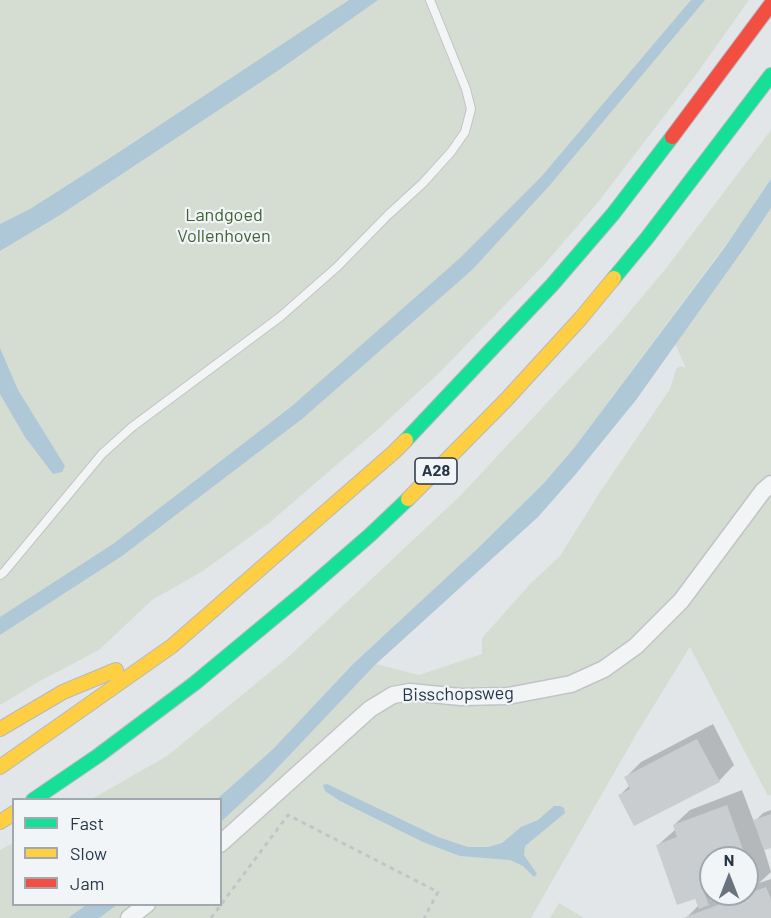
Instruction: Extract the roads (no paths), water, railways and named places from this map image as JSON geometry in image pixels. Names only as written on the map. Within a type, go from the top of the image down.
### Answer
[{"type":"highway","name":"A28","points":[[0,767],[172,646],[394,452],[544,293],[613,214],[771,4]]},
{"type":"highway","name":"A28","points":[[36,798],[99,755],[195,683],[302,596],[427,480],[505,401],[581,318],[647,238],[771,75]]},
{"type":"highway","name":"A28","points":[[0,729],[63,692],[172,646]]},
{"type":"street","name":"Bisschopsweg","points":[[222,842],[370,709],[393,695],[410,692],[461,697],[508,696],[571,684],[604,669],[636,645],[675,608],[763,491],[771,484]]},
{"type":"street","points":[[129,918],[144,906]]},
{"type":"lane","points":[[0,575],[102,454],[132,427],[280,317],[337,267],[423,183],[451,152],[465,132],[471,109],[466,89],[430,0]]},
{"type":"water","points":[[349,0],[378,0],[276,72],[60,215],[0,251],[0,224],[30,209],[110,158]]},
{"type":"water","points":[[691,0],[705,0],[550,185],[472,270],[302,419],[122,556],[0,635],[0,617],[113,544],[292,406],[460,258],[541,177]]},
{"type":"water","points":[[771,179],[771,208],[636,400],[575,475],[538,517],[376,664],[267,779],[222,821],[222,798],[218,798],[273,749],[353,664],[543,484],[574,448],[725,247]]},
{"type":"water","points":[[0,348],[18,390],[65,466],[62,472],[53,474],[25,437],[0,394]]},
{"type":"water","points":[[327,784],[438,837],[468,847],[488,847],[502,843],[521,827],[538,820],[554,806],[564,808],[565,813],[525,846],[524,855],[537,874],[534,877],[523,866],[510,860],[460,856],[423,842],[340,801],[325,791],[323,785]]},
{"type":"water","points":[[85,906],[116,906],[99,918],[68,918]]},
{"type":"park label","name":"Landgoed Vollenhoven","points":[[224,225]]}]
